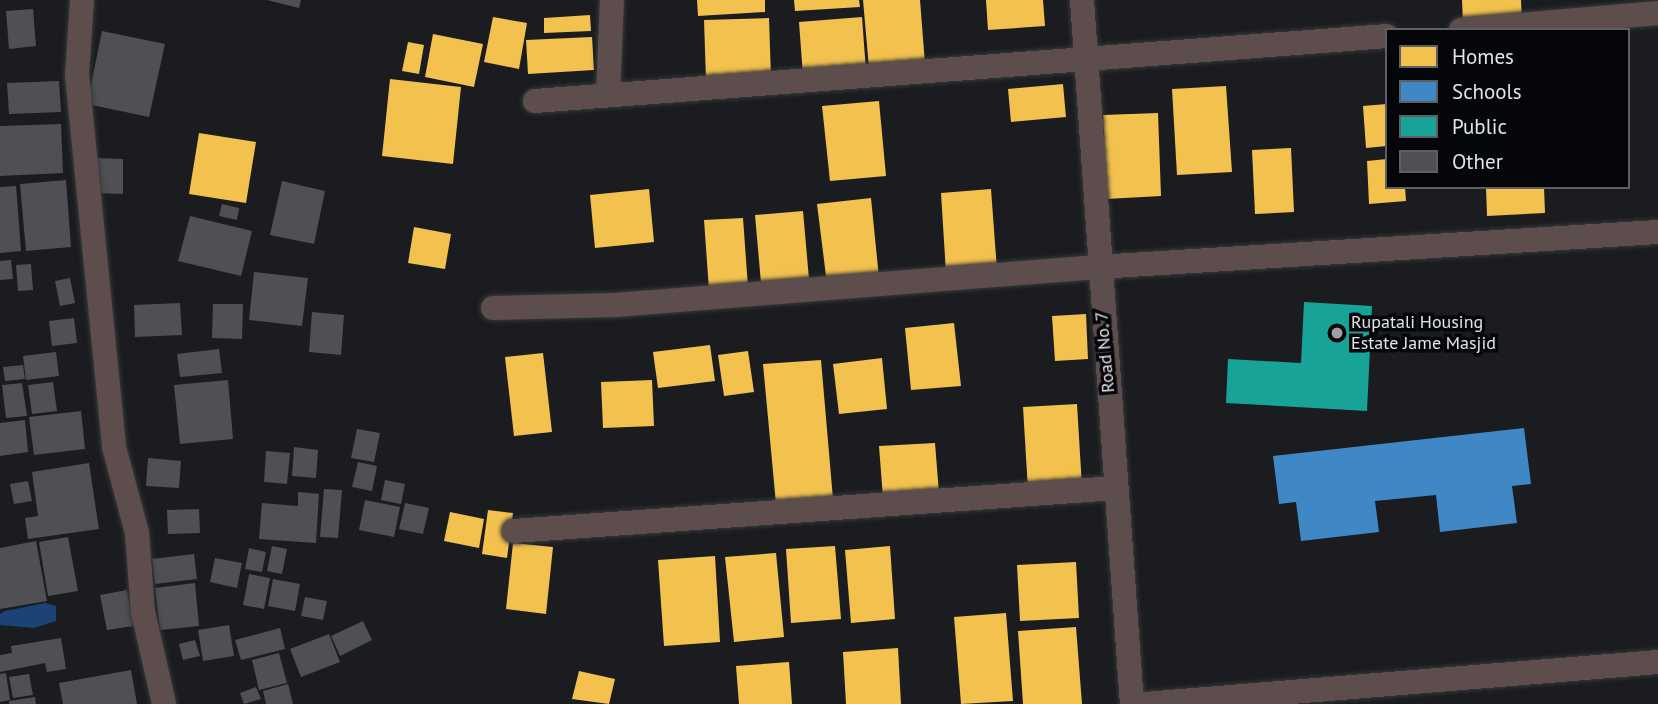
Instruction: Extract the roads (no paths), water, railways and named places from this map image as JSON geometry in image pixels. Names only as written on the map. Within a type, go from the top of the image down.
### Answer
[{"type":"street","points":[[82,0],[77,75],[114,447],[137,533],[143,612],[164,704]]},
{"type":"street","points":[[608,95],[612,0]]},
{"type":"street","name":"Road No. 7","points":[[1082,0],[1098,267],[1132,704]]},
{"type":"street","points":[[1484,28],[1658,13]]},
{"type":"street","points":[[535,101],[1084,62],[1385,36]]},
{"type":"street","points":[[493,308],[615,305],[1098,267],[1658,232]]},
{"type":"street","points":[[514,531],[1116,488]]},
{"type":"street","points":[[1144,704],[1658,662]]},
{"type":"water","points":[[45,603],[56,606],[56,621],[34,628],[0,625],[0,614],[5,611]]},
{"type":"place","name":"Rupatali Housing Estate Jame Masjid","points":[[1337,333]]}]
